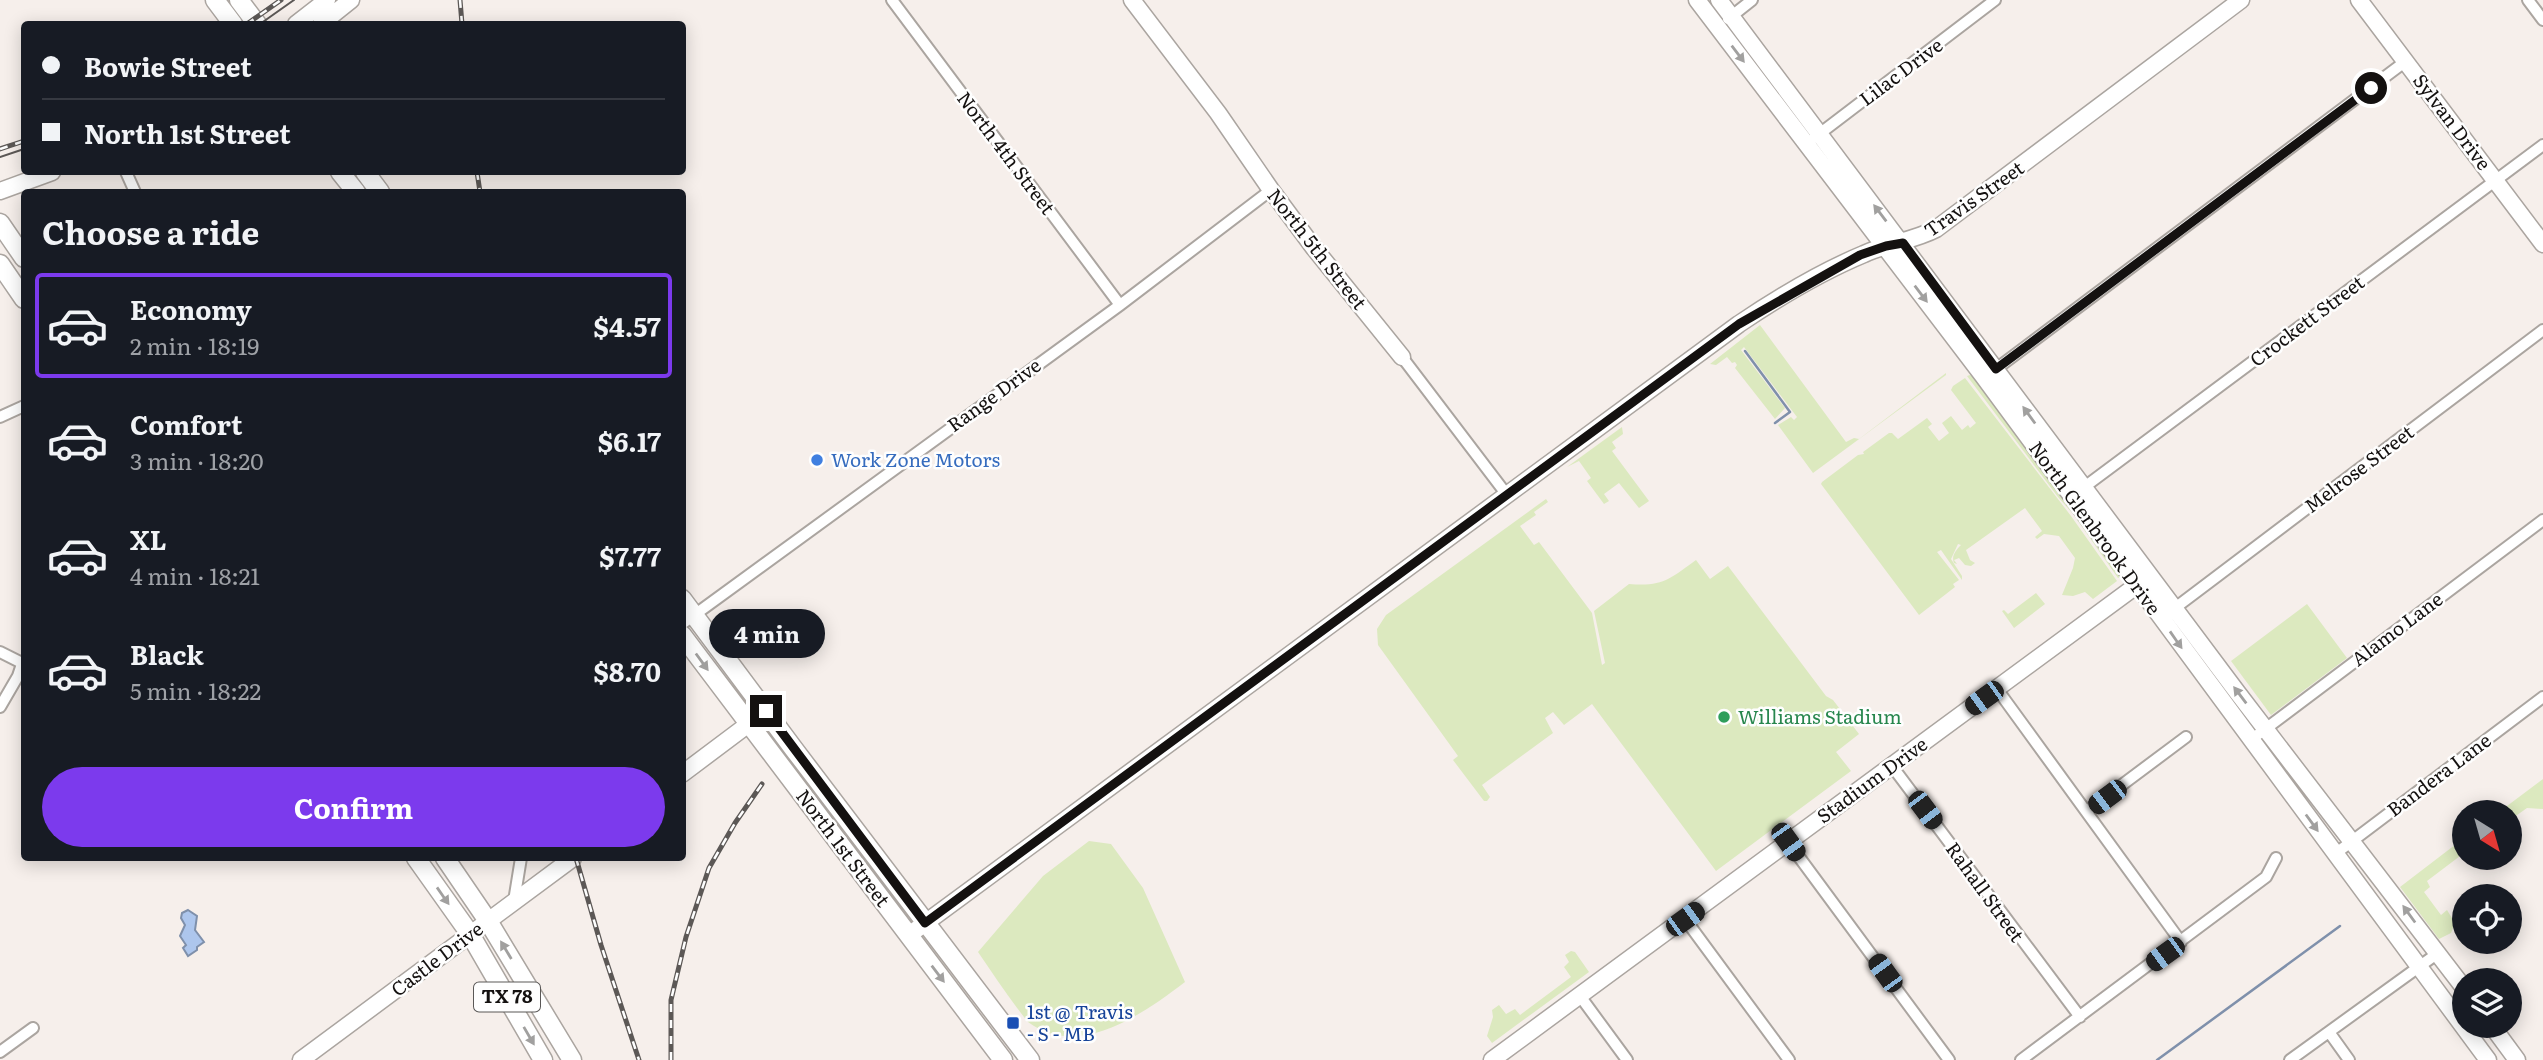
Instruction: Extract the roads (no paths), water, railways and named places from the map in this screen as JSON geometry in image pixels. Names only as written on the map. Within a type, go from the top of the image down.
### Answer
[{"type":"main road","points":[[215,0],[231,21]]},
{"type":"main road","points":[[239,0],[255,21]]},
{"type":"main road","points":[[342,175],[354,189]]},
{"type":"main road","points":[[0,223],[21,254]]},
{"type":"main road","points":[[0,264],[21,295]]},
{"type":"main road","name":"North 1st Street","points":[[689,620],[766,711],[1030,1060]]},
{"type":"main road","name":"North 1st Street","points":[[686,640],[1003,1060]]},
{"type":"main road","name":"TX 78","points":[[418,861],[470,934],[543,1060]]},
{"type":"main road","name":"TX 78","points":[[447,861],[488,920],[572,1060]]},
{"type":"main road","points":[[888,907],[904,896]]},
{"type":"main road","points":[[992,1045],[1009,1033]]},
{"type":"street","points":[[300,21],[327,0]]},
{"type":"street","points":[[325,21],[351,0]]},
{"type":"street","name":"North 4th Street","points":[[892,0],[1120,305]]},
{"type":"street","name":"North 5th Street","points":[[1132,0],[1218,113],[1271,190],[1346,290],[1402,357],[1507,495]]},
{"type":"street","name":"North Glenbrook Drive","points":[[1697,0],[1724,22],[1819,133],[1903,243],[1990,374]]},
{"type":"street","name":"North Glenbrook Drive","points":[[1719,0],[1724,22],[1806,144],[1990,374],[2078,492],[2180,646],[2352,840],[2452,972]]},
{"type":"street","points":[[1724,22],[1752,0]]},
{"type":"street","name":"Lilac Drive","points":[[1806,144],[1995,0]]},
{"type":"street","name":"Travis Street","points":[[909,935],[1739,324],[1844,263],[1937,229],[2241,0]]},
{"type":"street","name":"Sylvan Drive","points":[[2359,0],[2543,244]]},
{"type":"street","points":[[2528,0],[2543,20]]},
{"type":"street","points":[[1990,374],[2406,61]]},
{"type":"street","name":"Crockett Street","points":[[2078,492],[2543,145]]},
{"type":"street","points":[[0,191],[44,175]]},
{"type":"street","name":"Range Drive","points":[[689,620],[1120,305],[1271,190]]},
{"type":"street","name":"Melrose Street","points":[[2175,608],[2543,330]]},
{"type":"street","points":[[0,417],[21,407]]},
{"type":"street","name":"North Glenbrook Drive","points":[[2078,492],[2151,575],[2175,608],[2334,854],[2488,1060]]},
{"type":"street","name":"Alamo Lane","points":[[2258,734],[2543,520]]},
{"type":"street","name":"Stadium Drive","points":[[1492,1060],[2151,575]]},
{"type":"street","points":[[0,653],[21,663]]},
{"type":"street","points":[[0,707],[21,670]]},
{"type":"street","points":[[1997,688],[2181,942]]},
{"type":"street","name":"Bandera Lane","points":[[2334,854],[2543,696]]},
{"type":"street","points":[[686,772],[766,711]]},
{"type":"street","points":[[2087,811],[2186,737]]},
{"type":"street","name":"Rahall Street","points":[[1892,766],[2080,1017]]},
{"type":"street","points":[[1788,842],[1949,1060]]},
{"type":"street","points":[[2021,1060],[2266,877],[2276,858]]},
{"type":"street","points":[[514,901],[521,861]]},
{"type":"street","name":"Castle Drive","points":[[301,1060],[569,861]]},
{"type":"street","points":[[1685,919],[1789,1060]]},
{"type":"street","points":[[2290,1060],[2438,953]]},
{"type":"street","points":[[1580,996],[1627,1060]]},
{"type":"street","points":[[0,1052],[33,1028]]},
{"type":"street","points":[[2329,1032],[2349,1060]]},
{"type":"street","points":[[2501,1038],[2517,1060]]},
{"type":"water","points":[[188,910],[197,916],[195,930],[204,942],[188,956],[183,948],[186,945],[180,936],[185,925],[181,918],[182,913]]},
{"type":"waterway","points":[[1745,351],[1790,412],[1775,423]]},
{"type":"waterway","points":[[2157,1060],[2340,926]]},
{"type":"tram line","points":[[264,21],[294,0]]},
{"type":"tram line","points":[[0,157],[21,150]]},
{"type":"railway","points":[[251,21],[281,0]]},
{"type":"railway","points":[[460,0],[462,21]]},
{"type":"railway","points":[[0,149],[21,142]]},
{"type":"railway","points":[[477,175],[480,189]]},
{"type":"railway","points":[[671,1060],[671,1000],[686,937],[709,868],[762,784]]},
{"type":"railway","points":[[577,861],[639,1060]]},
{"type":"place","name":"Work Zone Motors","points":[[817,460]]},
{"type":"place","name":"Williams Stadium","points":[[1724,717]]},
{"type":"place","name":"1st @ Travis - S - MB","points":[[1013,1023]]}]
